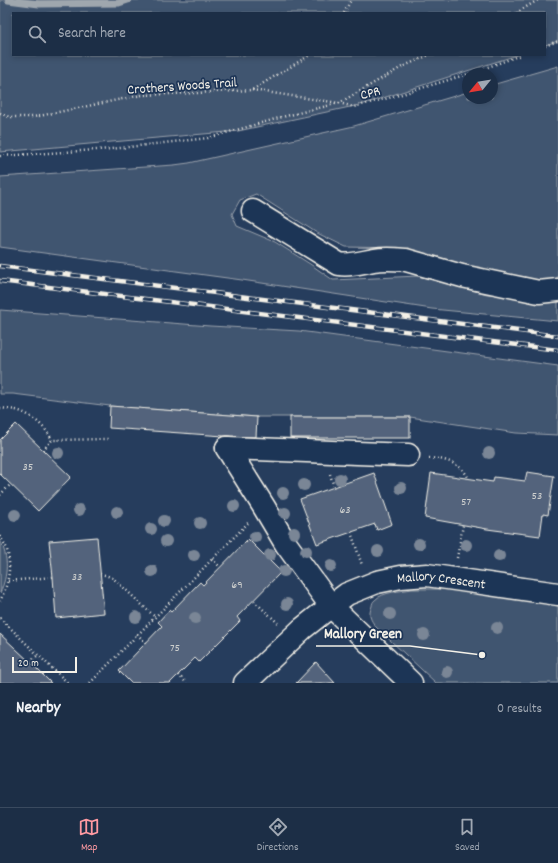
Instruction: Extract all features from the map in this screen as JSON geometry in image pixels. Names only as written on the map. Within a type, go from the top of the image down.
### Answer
[{"type":"street","points":[[253,211],[339,264],[397,259],[411,261],[462,276],[539,292],[558,290]]},
{"type":"street","points":[[408,455],[227,448],[286,544],[331,606],[412,683]]},
{"type":"street","name":"Mallory Crescent","points":[[246,683],[302,629],[331,606],[347,594],[377,582],[401,577],[427,575],[558,594]]},
{"type":"path","points":[[345,12],[351,0]]},
{"type":"path","points":[[518,12],[538,0]]},
{"type":"path","points":[[546,46],[558,41]]},
{"type":"path","name":"Crothers Woods Trail","points":[[0,113],[9,117],[34,117],[142,95],[252,90],[308,56]]},
{"type":"path","points":[[0,156],[111,149],[208,138],[339,103],[402,67],[427,56]]},
{"type":"path","name":"CPR","points":[[487,68],[518,56]]},
{"type":"path","name":"CPR","points":[[252,90],[339,103],[354,107],[462,76]]},
{"type":"path","points":[[0,408],[20,411],[27,414],[40,425],[52,440]]},
{"type":"path","points":[[43,450],[52,440],[108,439]]},
{"type":"path","points":[[408,455],[441,459],[451,462],[462,469],[469,479]]},
{"type":"path","points":[[0,495],[11,484]]},
{"type":"path","points":[[90,683],[264,507]]},
{"type":"path","points":[[456,561],[463,525]]},
{"type":"path","points":[[351,532],[362,568]]},
{"type":"path","points":[[0,536],[7,550],[10,566],[8,581],[0,600]]},
{"type":"path","points":[[212,559],[220,567]]},
{"type":"path","points":[[100,574],[113,578],[155,617]]},
{"type":"path","points":[[8,581],[53,578]]},
{"type":"path","points":[[254,601],[280,625]]},
{"type":"path","points":[[0,618],[68,683]]},
{"type":"path","points":[[137,634],[146,643]]},
{"type":"path","points":[[30,662],[38,655]]},
{"type":"path","points":[[178,675],[187,683]]},
{"type":"shaded area","points":[[0,0],[558,0],[558,41],[546,45],[546,12],[12,12],[12,56],[514,56],[476,68],[462,68],[462,73],[364,104],[238,131],[0,152]]},
{"type":"shaded area","points":[[558,66],[558,284],[497,275],[401,248],[346,247],[317,233],[256,194],[240,200],[232,214],[237,226],[275,242],[333,280],[418,276],[487,294],[558,297],[558,321],[432,309],[242,280],[0,247],[0,177],[189,163],[354,126],[462,94],[462,104],[498,104],[498,83]]},
{"type":"shaded area","points":[[0,310],[210,326],[299,331],[558,366],[558,435],[516,433],[410,417],[257,417],[110,406],[13,394],[0,394]]},
{"type":"shaded area","points":[[0,540],[5,553],[6,573],[0,593]]},
{"type":"shaded area","points":[[412,589],[444,589],[558,605],[558,683],[436,683],[376,627],[370,617],[374,600],[378,597],[398,591]]},
{"type":"building","points":[[110,406],[257,417],[256,437],[109,428]]},
{"type":"building","points":[[290,417],[410,417],[410,438],[290,438]]},
{"type":"building","points":[[16,424],[71,477],[38,511],[0,474],[0,440]]},
{"type":"building","points":[[527,472],[554,476],[548,515],[543,514],[540,536],[487,529],[425,518],[431,473],[493,482],[494,477],[525,481]]},
{"type":"building","points":[[374,473],[392,524],[377,530],[375,524],[317,544],[300,499]]},
{"type":"building","points":[[97,537],[104,613],[56,618],[49,541]]},
{"type":"building","points":[[248,539],[281,572],[237,617],[240,621],[199,662],[195,658],[170,683],[131,683],[119,671],[162,626],[158,622],[169,610],[171,612],[200,582],[203,585]]},
{"type":"building","points":[[0,634],[30,662],[51,683],[0,683]]},
{"type":"building","points":[[316,662],[335,683],[296,683]]},
{"type":"waterway","points":[[8,0],[39,4],[119,3],[128,0]]},
{"type":"railway","points":[[0,266],[558,336]]},
{"type":"railway","points":[[0,281],[558,350]]},
{"type":"place","name":"Mallory Green","points":[[482,655]]}]
